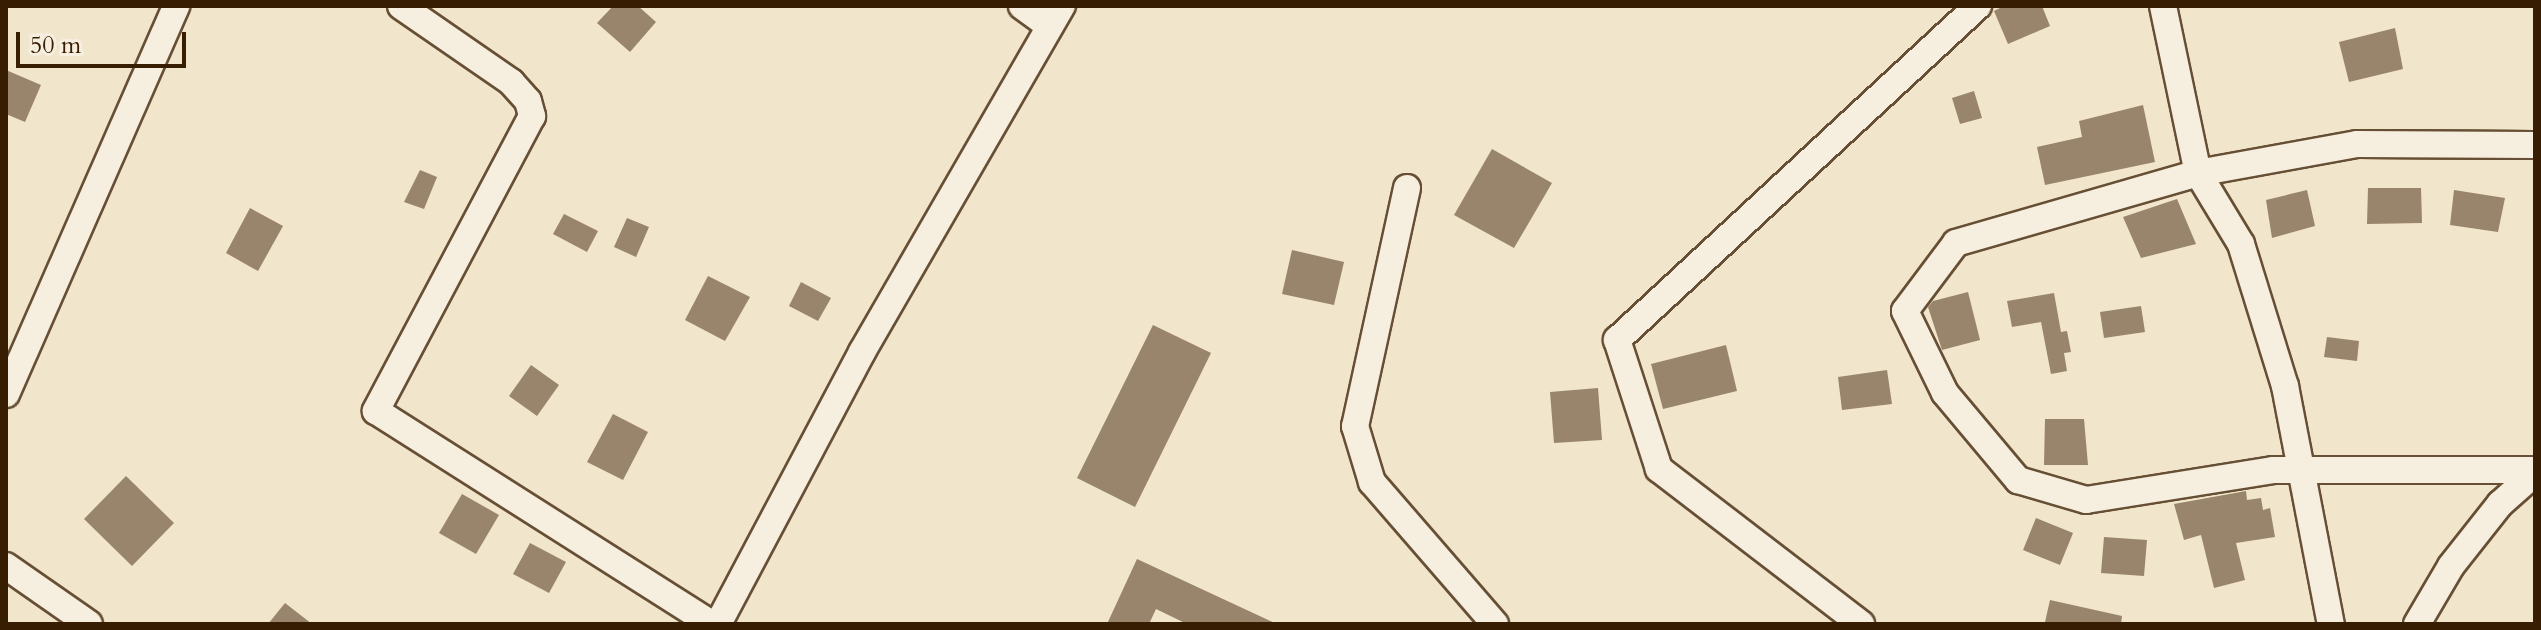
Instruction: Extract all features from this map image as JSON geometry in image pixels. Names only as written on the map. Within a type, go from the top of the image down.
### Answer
[{"type":"street","points":[[6,394],[176,6]]},
{"type":"street","points":[[401,6],[511,82],[528,101],[532,116],[376,411],[711,624]]},
{"type":"street","points":[[718,624],[862,352],[1056,16],[1022,6]]},
{"type":"street","points":[[1861,624],[1659,469],[1617,340],[1978,6]]},
{"type":"street","points":[[2163,6],[2198,173],[2241,244],[2306,472],[2331,624]]},
{"type":"street","points":[[2535,145],[2357,144],[2198,173],[1956,243],[1905,311],[1945,393],[2018,480],[2086,500],[2273,470],[2535,471]]},
{"type":"street","points":[[1407,188],[1355,426],[1372,482],[1495,624]]},
{"type":"street","points":[[2417,624],[2451,566],[2500,504],[2535,471]]},
{"type":"street","points":[[6,566],[89,624]]},
{"type":"building","points":[[613,6],[638,6],[656,22],[630,52],[597,23]]},
{"type":"building","points":[[2004,6],[2042,6],[2050,26],[2008,44],[1994,11]]},
{"type":"building","points":[[2395,28],[2403,69],[2349,82],[2339,42]]},
{"type":"building","points":[[6,70],[41,85],[25,122],[6,114]]},
{"type":"building","points":[[1974,91],[1982,118],[1960,124],[1952,98]]},
{"type":"building","points":[[2143,105],[2155,162],[2045,185],[2037,147],[2082,137],[2079,121]]},
{"type":"building","points":[[1492,149],[1552,183],[1514,248],[1454,215]]},
{"type":"building","points":[[420,170],[437,177],[424,209],[404,202]]},
{"type":"building","points":[[2368,188],[2421,188],[2422,223],[2367,224]]},
{"type":"building","points":[[2307,190],[2315,226],[2272,238],[2266,200]]},
{"type":"building","points":[[2454,190],[2505,198],[2498,232],[2450,225]]},
{"type":"building","points":[[2177,199],[2196,244],[2141,258],[2123,217]]},
{"type":"building","points":[[250,208],[283,226],[258,271],[226,253]]},
{"type":"building","points":[[564,214],[598,231],[587,252],[553,234]]},
{"type":"building","points":[[627,218],[649,227],[636,257],[614,247]]},
{"type":"building","points":[[1292,250],[1344,262],[1334,305],[1282,294]]},
{"type":"building","points":[[708,276],[750,297],[725,341],[685,320]]},
{"type":"building","points":[[801,282],[831,298],[818,321],[789,306]]},
{"type":"building","points":[[1968,292],[1980,340],[1942,350],[1928,307],[1933,301]]},
{"type":"building","points":[[2054,293],[2061,332],[2067,331],[2071,352],[2064,353],[2067,371],[2051,374],[2041,322],[2012,327],[2007,301]]},
{"type":"building","points":[[2141,306],[2145,332],[2104,338],[2100,312]]},
{"type":"building","points":[[1153,325],[1211,353],[1135,507],[1077,478]]},
{"type":"building","points":[[2327,337],[2359,341],[2357,361],[2324,357]]},
{"type":"building","points":[[1726,345],[1737,391],[1663,409],[1651,364]]},
{"type":"building","points":[[531,365],[559,385],[537,416],[509,396]]},
{"type":"building","points":[[1887,370],[1892,404],[1842,410],[1838,377]]},
{"type":"building","points":[[1598,388],[1602,440],[1554,443],[1550,392]]},
{"type":"building","points":[[613,414],[648,432],[623,480],[587,462]]},
{"type":"building","points":[[2045,419],[2084,419],[2088,465],[2044,465]]},
{"type":"building","points":[[126,476],[174,523],[132,566],[84,519]]},
{"type":"building","points":[[2246,491],[2247,500],[2261,498],[2263,510],[2270,508],[2275,537],[2236,543],[2245,580],[2214,588],[2201,535],[2184,540],[2174,504]]},
{"type":"building","points":[[462,494],[499,515],[476,554],[439,533]]},
{"type":"building","points":[[2036,518],[2073,533],[2060,565],[2023,550]]},
{"type":"building","points":[[2104,537],[2147,540],[2144,576],[2101,573]]},
{"type":"building","points":[[530,543],[566,562],[549,593],[513,574]]},
{"type":"building","points":[[1137,559],[1277,624],[1187,624],[1156,609],[1149,624],[1107,624]]},
{"type":"building","points":[[2050,600],[2122,616],[2121,624],[2045,622]]},
{"type":"building","points":[[285,603],[312,624],[268,624]]}]
